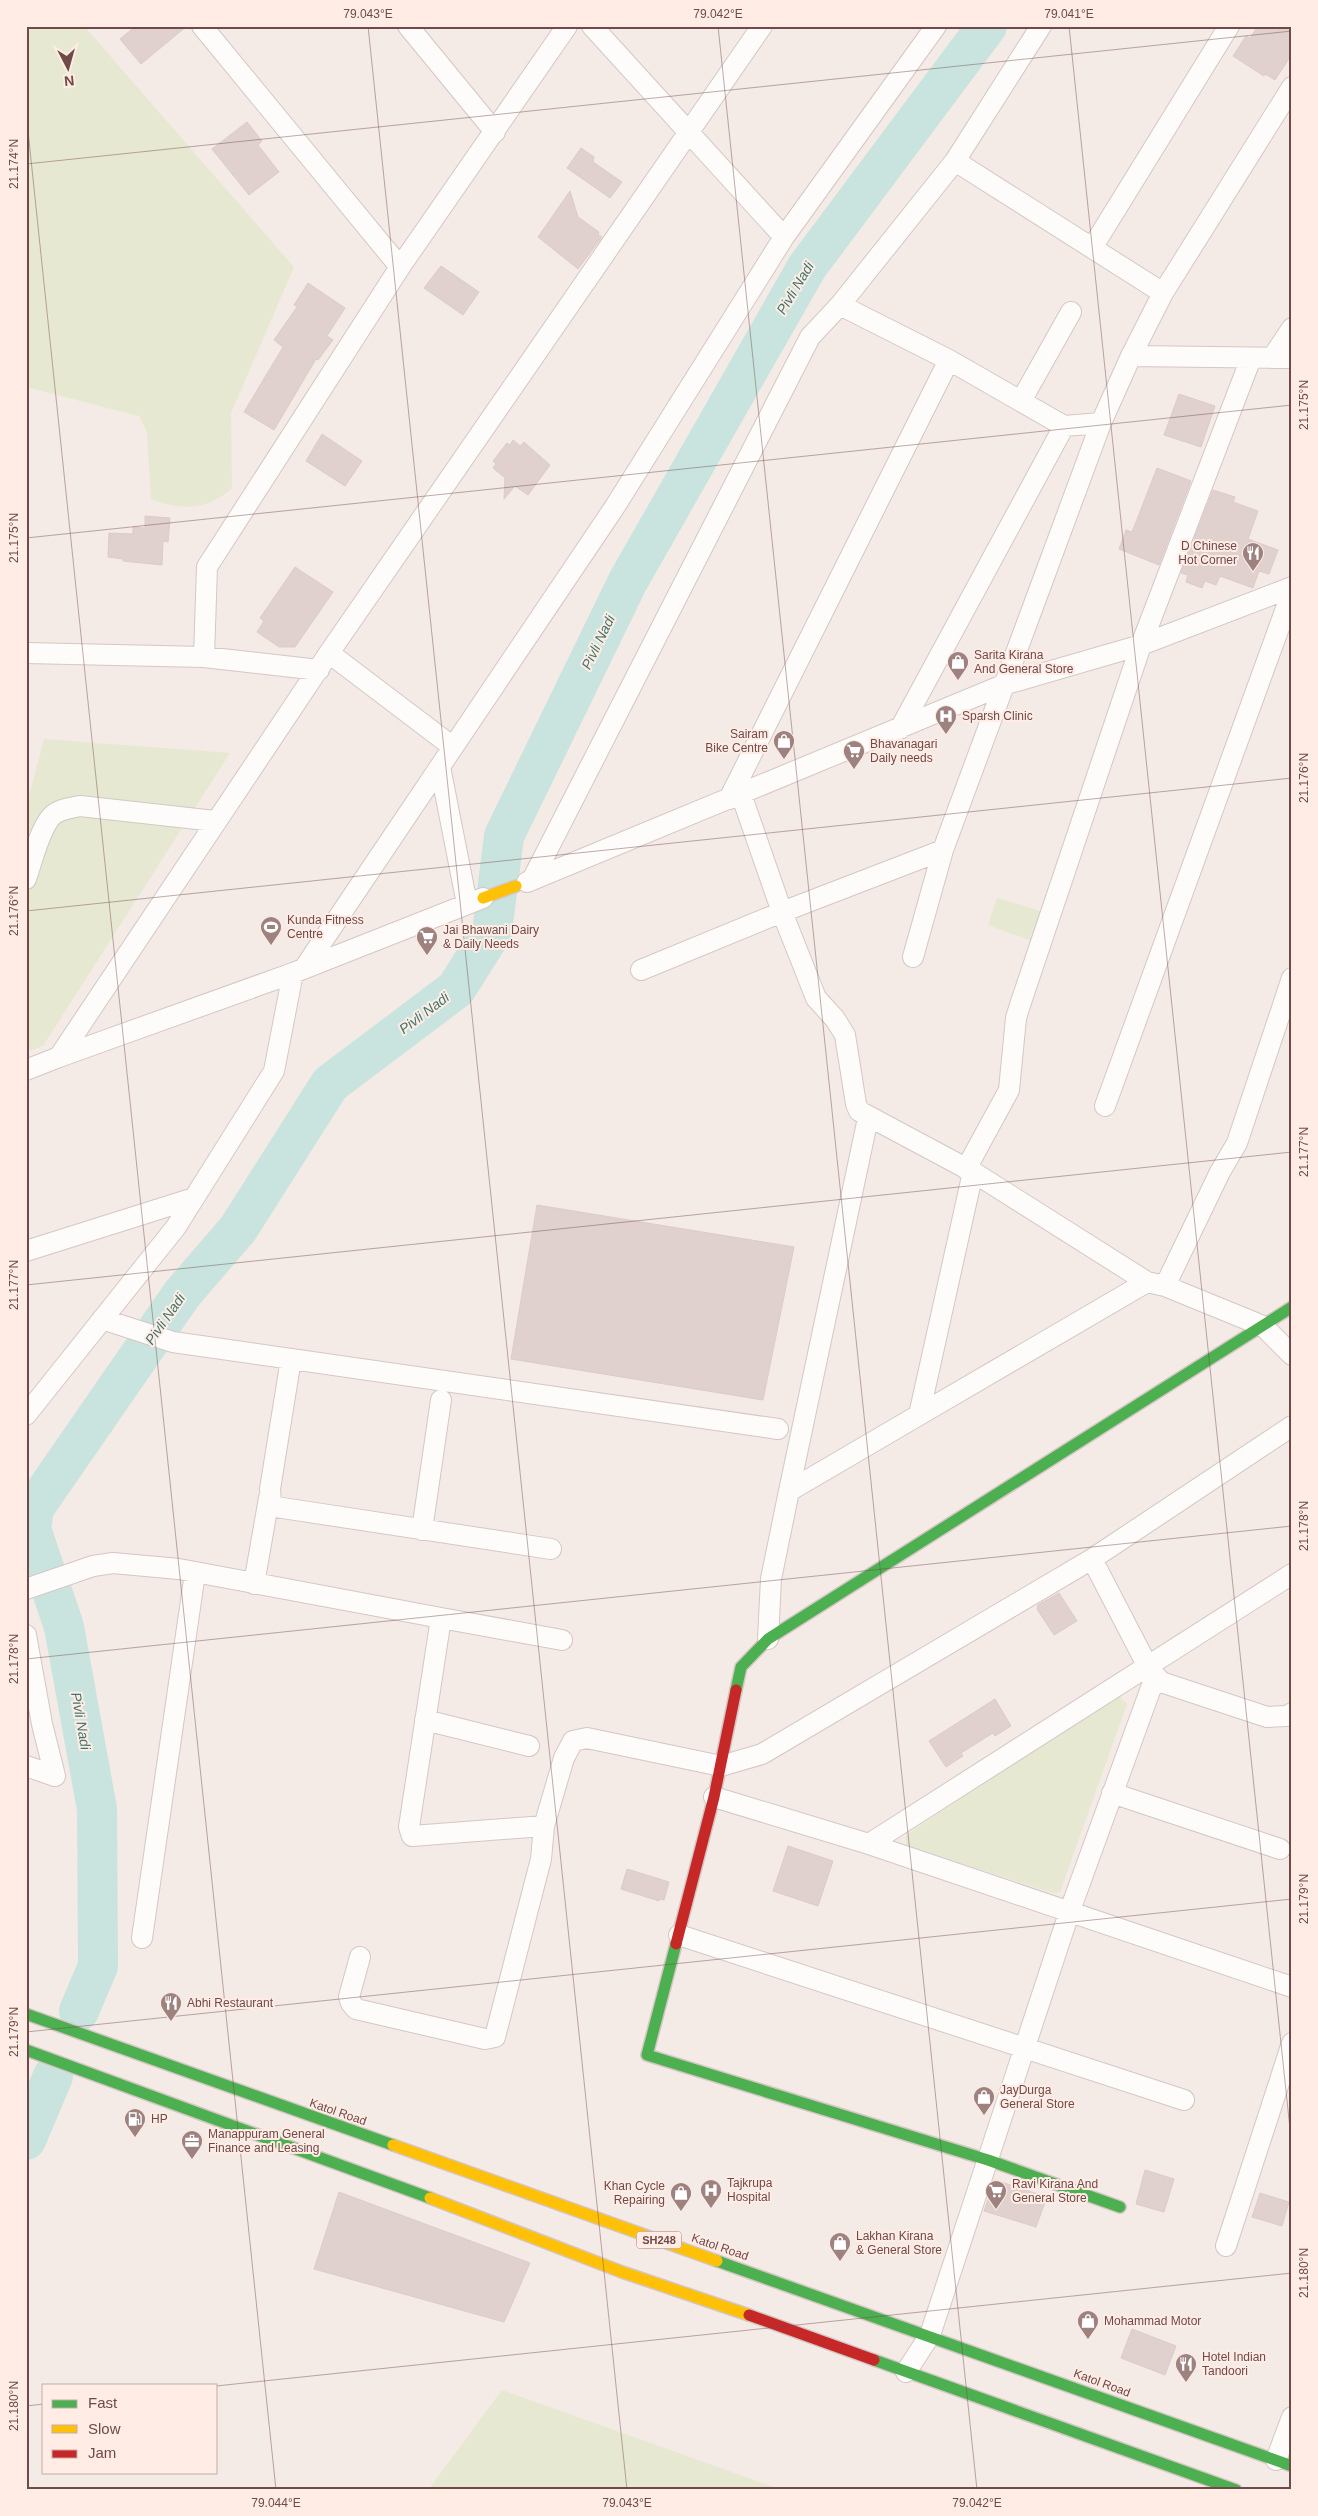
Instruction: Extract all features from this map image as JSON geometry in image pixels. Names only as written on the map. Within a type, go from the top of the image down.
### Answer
[{"type":"main road","points":[[475,901],[524,883]]},
{"type":"main road","points":[[1120,2207],[988,2160],[647,2055],[714,1797],[741,1667],[768,1639],[1292,1307]]},
{"type":"main road","name":"Katol Road","points":[[26,2014],[197,2081],[930,2335],[1284,2463]]},
{"type":"main road","points":[[26,2050],[189,2104],[622,2272],[764,2320],[1236,2490]]},
{"type":"street","points":[[202,26],[400,267]]},
{"type":"street","points":[[408,26],[495,132]]},
{"type":"street","points":[[204,656],[206,566],[400,267],[568,26]]},
{"type":"street","points":[[592,26],[784,237]]},
{"type":"street","points":[[59,1057],[215,821],[762,26]]},
{"type":"street","points":[[27,1416],[176,1227],[274,1071],[299,970],[440,767],[614,508],[784,237],[936,26]]},
{"type":"street","points":[[524,883],[810,337],[840,305],[955,161],[1041,26]]},
{"type":"street","points":[[1092,248],[1229,26]]},
{"type":"street","points":[[914,957],[943,850],[1101,423],[1131,356],[1163,293],[1292,87]]},
{"type":"street","points":[[955,161],[1163,293]]},
{"type":"street","points":[[840,305],[949,360],[1064,426],[1101,423]]},
{"type":"street","points":[[1021,401],[1071,312]]},
{"type":"street","points":[[1131,356],[1282,358],[1292,328]]},
{"type":"street","points":[[919,1415],[969,1170],[1010,1090],[1016,1018],[1020,1005],[1141,645],[1251,358]]},
{"type":"street","points":[[949,360],[735,796],[816,998],[840,1027],[859,1112],[969,1170],[1156,1284],[1263,1326],[1292,1355]]},
{"type":"street","points":[[900,729],[1064,426]]},
{"type":"street","points":[[524,883],[1003,685],[1141,645],[1292,586]]},
{"type":"street","points":[[1106,1106],[1292,592]]},
{"type":"street","points":[[26,653],[204,656],[324,662],[453,747]]},
{"type":"street","points":[[26,1070],[299,970],[475,901],[440,767]]},
{"type":"street","points":[[26,879],[38,844],[51,818],[62,810],[80,806],[215,821]]},
{"type":"street","points":[[641,970],[782,912],[943,850]]},
{"type":"street","points":[[789,1491],[919,1415],[1156,1284],[1237,1143],[1292,978]]},
{"type":"street","points":[[768,1639],[771,1579],[868,1118]]},
{"type":"street","points":[[26,1251],[194,1198]]},
{"type":"street","points":[[102,1319],[173,1342],[778,1429]]},
{"type":"street","points":[[254,1584],[291,1359]]},
{"type":"street","points":[[422,1530],[441,1400]]},
{"type":"street","points":[[360,1956],[349,1997],[350,2003],[356,2009],[485,2039],[495,2037],[541,1859],[544,1826],[564,1758],[572,1741],[587,1738],[721,1766],[762,1754],[1092,1559],[1292,1426]]},
{"type":"street","points":[[269,1498],[271,1504],[276,1507],[551,1549]]},
{"type":"street","points":[[1092,1559],[1152,1672],[1162,1682],[1267,1717],[1287,1716],[1292,1713]]},
{"type":"street","points":[[31,1587],[113,1563],[195,1572],[562,1640]]},
{"type":"street","points":[[142,1938],[195,1572]]},
{"type":"street","points":[[869,1844],[1152,1672],[1292,1574]]},
{"type":"street","points":[[441,1618],[409,1827],[412,1836],[544,1826]]},
{"type":"street","points":[[26,1635],[42,1724],[55,1776],[26,1766]]},
{"type":"street","points":[[906,2372],[930,2335],[1024,2047],[1152,1672]]},
{"type":"street","points":[[425,1720],[529,1746]]},
{"type":"street","points":[[1112,1793],[1280,1849]]},
{"type":"street","points":[[714,1797],[869,1844],[1292,1987]]},
{"type":"street","points":[[679,1935],[1184,2100]]},
{"type":"street","points":[[1226,2246],[1292,2043]]},
{"type":"street","points":[[1284,2463],[1292,2418]]},
{"type":"green space","points":[[29,26],[84,26],[294,267],[231,413],[232,488],[214,501],[183,507],[151,499],[147,432],[139,416],[26,387],[26,29]]},
{"type":"green space","points":[[44,739],[230,753],[43,1046],[26,1052],[26,807]]},
{"type":"green space","points":[[997,898],[1044,912],[1034,942],[988,925]]},
{"type":"green space","points":[[1120,1697],[1127,1704],[1060,1892],[1053,1893],[906,1846],[906,1835],[1108,1701]]},
{"type":"green space","points":[[502,2390],[782,2490],[428,2490]]},
{"type":"building","points":[[136,26],[187,26],[141,64],[120,39]]},
{"type":"building","points":[[1258,26],[1292,26],[1292,54],[1275,80],[1265,74],[1264,76],[1233,56],[1246,36],[1250,38]]},
{"type":"building","points":[[247,122],[262,141],[258,145],[279,172],[249,195],[212,149]]},
{"type":"building","points":[[581,148],[594,157],[593,162],[622,182],[610,198],[567,168]]},
{"type":"building","points":[[570,191],[578,217],[599,232],[598,235],[602,237],[578,269],[538,237]]},
{"type":"building","points":[[441,266],[479,292],[463,315],[424,288]]},
{"type":"building","points":[[308,283],[345,308],[327,336],[333,340],[318,360],[316,359],[274,430],[244,412],[283,347],[274,340],[297,307],[294,305]]},
{"type":"building","points":[[1179,394],[1215,406],[1201,447],[1164,435]]},
{"type":"building","points":[[322,434],[362,461],[345,486],[306,461]]},
{"type":"building","points":[[513,440],[520,446],[524,442],[550,465],[528,495],[515,486],[504,499],[505,478],[493,468],[496,464],[493,461],[507,443],[510,445]]},
{"type":"building","points":[[1157,468],[1191,481],[1159,565],[1119,549],[1126,530],[1132,532]]},
{"type":"building","points":[[1213,490],[1235,497],[1233,502],[1258,511],[1248,539],[1278,550],[1269,574],[1259,571],[1253,588],[1220,576],[1216,585],[1205,581],[1202,588],[1186,582],[1188,575],[1181,573]]},
{"type":"building","points":[[145,516],[170,518],[168,542],[163,541],[162,565],[123,561],[123,559],[108,557],[109,533],[133,534],[133,527],[145,528]]},
{"type":"building","points":[[295,567],[333,592],[295,647],[279,647],[257,632],[264,621],[260,618]]},
{"type":"building","points":[[537,1205],[794,1247],[763,1400],[511,1359]]},
{"type":"building","points":[[1059,1593],[1077,1621],[1054,1635],[1037,1609],[1038,1605]]},
{"type":"building","points":[[995,1699],[1011,1726],[995,1736],[993,1733],[961,1753],[963,1756],[946,1767],[929,1741]]},
{"type":"building","points":[[788,1846],[833,1861],[818,1906],[773,1891]]},
{"type":"building","points":[[627,1869],[669,1882],[664,1900],[659,1899],[659,1901],[621,1889]]},
{"type":"building","points":[[1145,2170],[1174,2179],[1164,2212],[1136,2204]]},
{"type":"building","points":[[995,2180],[1047,2197],[1036,2227],[984,2211]]},
{"type":"building","points":[[339,2192],[530,2263],[504,2322],[314,2269]]},
{"type":"building","points":[[1260,2193],[1289,2202],[1282,2226],[1252,2217]]},
{"type":"building","points":[[1132,2329],[1176,2346],[1165,2375],[1121,2358]]},
{"type":"waterway","name":"Pivli Nadi","points":[[79,2011],[98,1966],[97,1809],[64,1627],[31,1529],[34,1508],[182,1294],[238,1229],[330,1084],[456,989],[492,932],[504,836],[628,581],[807,267],[987,26]]},
{"type":"waterway","name":"Pivli Nadi","points":[[26,2140],[53,2076]]},
{"type":"traffic: fast","points":[[736,1690],[741,1667],[768,1639],[1292,1307]]},
{"type":"traffic: fast","points":[[676,1944],[647,2055],[988,2160],[1120,2207]]},
{"type":"traffic: fast","points":[[26,2014],[393,2145]]},
{"type":"traffic: fast","points":[[26,2050],[430,2198]]},
{"type":"traffic: fast","points":[[717,2261],[1292,2466]]},
{"type":"traffic: fast","points":[[874,2360],[1236,2490]]},
{"type":"traffic: slow","points":[[483,898],[516,886]]},
{"type":"traffic: slow","points":[[393,2145],[717,2261]]},
{"type":"traffic: slow","points":[[430,2198],[622,2272],[749,2315]]},
{"type":"traffic: jam","points":[[676,1944],[714,1797],[736,1690]]},
{"type":"traffic: jam","points":[[749,2315],[874,2360]]},
{"type":"place","name":"D Chinese Hot Corner","points":[[1253,572]]},
{"type":"place","name":"Sarita Kirana And General Store","points":[[958,681]]},
{"type":"place","name":"Sparsh Clinic","points":[[946,735]]},
{"type":"place","name":"Sairam Bike Centre","points":[[784,760]]},
{"type":"place","name":"Bhavanagari Daily needs","points":[[854,770]]},
{"type":"place","name":"Kunda Fitness Centre","points":[[271,946]]},
{"type":"place","name":"Jai Bhawani Dairy & Daily Needs","points":[[427,956]]},
{"type":"place","name":"Abhi Restaurant","points":[[171,2022]]},
{"type":"place","name":"JayDurga General Store","points":[[984,2116]]},
{"type":"place","name":"HP","points":[[135,2138]]},
{"type":"place","name":"Manappuram General Finance and Leasing","points":[[192,2160]]},
{"type":"place","name":"Tajkrupa Hospital","points":[[711,2209]]},
{"type":"place","name":"Ravi Kirana And General Store","points":[[996,2210]]},
{"type":"place","name":"Khan Cycle Repairing","points":[[681,2212]]},
{"type":"place","name":"Lakhan Kirana & General Store","points":[[840,2262]]},
{"type":"place","name":"Mohammad Motor","points":[[1088,2340]]},
{"type":"place","name":"Hotel Indian Tandoori","points":[[1186,2383]]}]
